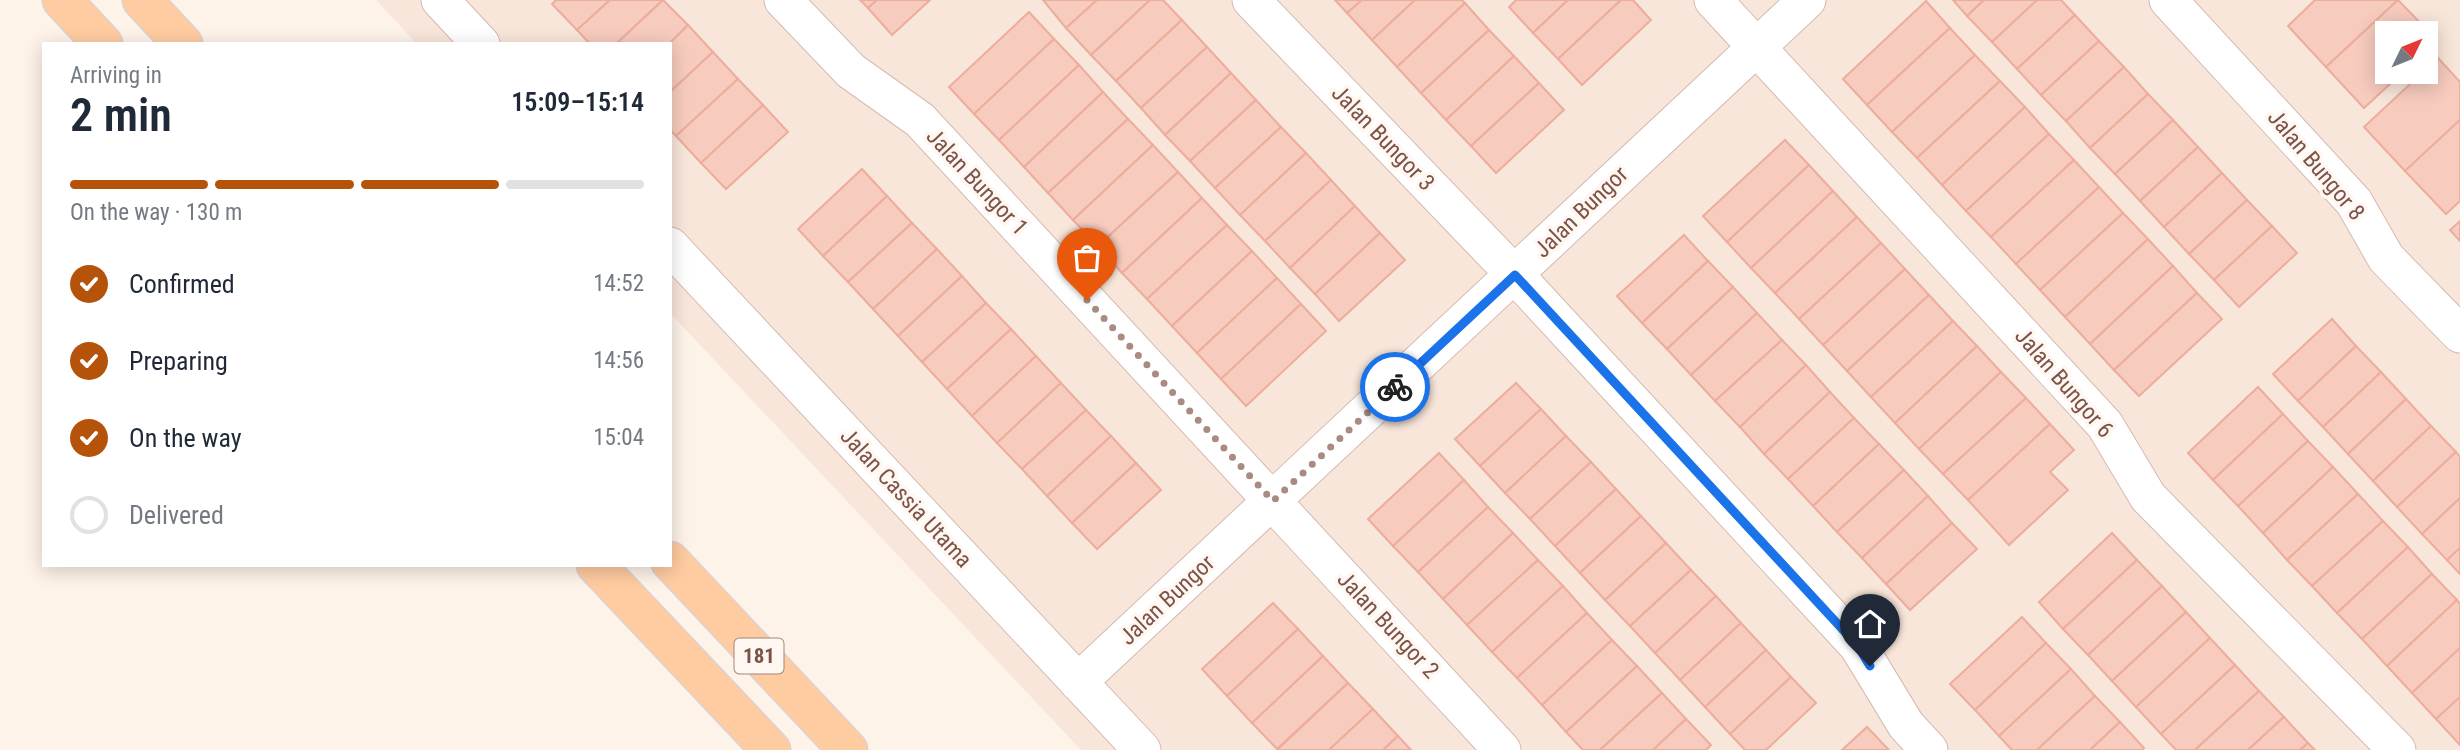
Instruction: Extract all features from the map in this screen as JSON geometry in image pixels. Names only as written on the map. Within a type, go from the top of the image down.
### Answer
[{"type":"main road","points":[[62,0],[101,42]]},
{"type":"main road","points":[[142,0],[181,42]]},
{"type":"main road","name":"181","points":[[672,563],[848,750]]},
{"type":"main road","name":"181","points":[[598,567],[771,750]]},
{"type":"street","points":[[440,0],[479,42]]},
{"type":"street","name":"Jalan Bungor 1","points":[[783,0],[851,71],[920,120],[1273,501]]},
{"type":"street","name":"Jalan Bungor 3","points":[[1251,0],[1515,275],[1858,646],[1906,725],[1929,750]]},
{"type":"street","name":"Jalan Bungor 6","points":[[1713,0],[2105,425],[2148,497],[2397,750]]},
{"type":"street","name":"Jalan Bungor","points":[[1078,682],[1807,0]]},
{"type":"street","name":"Jalan Bungor 8","points":[[2168,0],[2354,202],[2386,258],[2460,334]]},
{"type":"street","name":"Jalan Cassia Utama","points":[[672,248],[1142,750]]},
{"type":"street","name":"Jalan Bungor 2","points":[[1273,501],[1502,750]]},
{"type":"shaded area","points":[[376,0],[2460,0],[2460,750],[1081,750],[672,315],[672,42],[415,42]]},
{"type":"building","points":[[556,0],[610,0],[577,30],[552,4]]},
{"type":"building","points":[[610,0],[663,0],[618,42],[588,42],[577,30]]},
{"type":"building","points":[[663,0],[688,25],[671,42],[618,42]]},
{"type":"building","points":[[860,0],[877,0],[868,8]]},
{"type":"building","points":[[877,0],[930,0],[892,35],[868,8]]},
{"type":"building","points":[[1043,0],[1097,0],[1066,28]]},
{"type":"building","points":[[1097,0],[1150,0],[1091,55],[1066,28]]},
{"type":"building","points":[[1150,0],[1163,0],[1182,20],[1116,81],[1091,55]]},
{"type":"building","points":[[1335,0],[1362,0],[1347,13]]},
{"type":"building","points":[[1362,0],[1415,0],[1372,40],[1347,13]]},
{"type":"building","points":[[1415,0],[1462,0],[1465,3],[1397,67],[1372,40]]},
{"type":"building","points":[[1516,0],[1568,0],[1533,33],[1509,7]]},
{"type":"building","points":[[1568,0],[1621,0],[1558,59],[1533,33]]},
{"type":"building","points":[[1621,0],[1633,0],[1651,20],[1582,85],[1558,59]]},
{"type":"building","points":[[1953,0],[1984,0],[1967,16]]},
{"type":"building","points":[[1984,0],[2037,0],[1992,42],[1967,16]]},
{"type":"building","points":[[2037,0],[2061,0],[2075,15],[2017,69],[1992,42]]},
{"type":"building","points":[[2315,0],[2398,0],[2326,67],[2288,26]]},
{"type":"building","points":[[2398,0],[2418,21],[2375,21]]},
{"type":"building","points":[[1926,1],[1950,28],[1867,105],[1843,79]]},
{"type":"building","points":[[1465,3],[1489,30],[1421,93],[1397,67]]},
{"type":"building","points":[[1029,12],[1054,39],[974,114],[949,87]]},
{"type":"building","points":[[2075,15],[2099,41],[2041,95],[2017,69]]},
{"type":"building","points":[[1182,20],[1207,47],[1141,108],[1116,81]]},
{"type":"building","points":[[2375,21],[2375,84],[2390,84],[2364,108],[2326,67]]},
{"type":"building","points":[[688,25],[713,52],[672,90],[672,42]]},
{"type":"building","points":[[1950,28],[1975,55],[1892,132],[1867,105]]},
{"type":"building","points":[[1489,30],[1514,56],[1446,120],[1421,93]]},
{"type":"building","points":[[1054,39],[1079,65],[999,140],[974,114]]},
{"type":"building","points":[[2099,41],[2124,67],[2066,121],[2041,95]]},
{"type":"building","points":[[1207,47],[1231,73],[1165,135],[1141,108]]},
{"type":"building","points":[[713,52],[738,79],[676,136],[672,132],[672,90]]},
{"type":"building","points":[[1975,55],[2000,81],[1917,158],[1892,132]]},
{"type":"building","points":[[1514,56],[1539,83],[1471,146],[1446,120]]},
{"type":"building","points":[[2438,58],[2460,82],[2460,120],[2405,171],[2364,127],[2410,84],[2438,84]]},
{"type":"building","points":[[1079,65],[1103,92],[1024,167],[999,140]]},
{"type":"building","points":[[2124,67],[2148,94],[2090,148],[2066,121]]},
{"type":"building","points":[[1231,73],[1256,100],[1190,161],[1165,135]]},
{"type":"building","points":[[738,79],[763,105],[701,163],[676,136]]},
{"type":"building","points":[[2000,81],[2025,107],[1942,185],[1917,158]]},
{"type":"building","points":[[1539,83],[1564,110],[1496,173],[1471,146]]},
{"type":"building","points":[[1103,92],[1128,119],[1048,193],[1024,167]]},
{"type":"building","points":[[2148,94],[2173,120],[2115,174],[2090,148]]},
{"type":"building","points":[[1256,100],[1281,127],[1215,188],[1190,161]]},
{"type":"building","points":[[763,105],[788,132],[726,189],[701,163]]},
{"type":"building","points":[[2025,107],[2049,134],[1966,211],[1942,185]]},
{"type":"building","points":[[1128,119],[1153,145],[1073,220],[1048,193]]},
{"type":"building","points":[[2173,120],[2198,147],[2140,201],[2115,174]]},
{"type":"building","points":[[2460,120],[2460,201],[2446,214],[2405,171]]},
{"type":"building","points":[[1281,127],[1306,153],[1240,215],[1215,188]]},
{"type":"building","points":[[2049,134],[2074,160],[1991,237],[1966,211]]},
{"type":"building","points":[[1785,140],[1809,165],[1727,242],[1703,216]]},
{"type":"building","points":[[1153,145],[1178,172],[1098,246],[1073,220]]},
{"type":"building","points":[[2198,147],[2222,173],[2164,227],[2140,201]]},
{"type":"building","points":[[1306,153],[1331,180],[1265,241],[1240,215]]},
{"type":"building","points":[[2074,160],[2099,187],[2016,264],[1991,237]]},
{"type":"building","points":[[1809,165],[1833,191],[1751,268],[1727,242]]},
{"type":"building","points":[[862,169],[887,196],[823,256],[798,229]]},
{"type":"building","points":[[1178,172],[1202,198],[1122,273],[1098,246]]},
{"type":"building","points":[[2222,173],[2247,200],[2189,254],[2164,227]]},
{"type":"building","points":[[1331,180],[1355,206],[1290,268],[1265,241]]},
{"type":"building","points":[[2099,187],[2123,213],[2040,290],[2016,264]]},
{"type":"building","points":[[1833,191],[1857,217],[1775,293],[1751,268]]},
{"type":"building","points":[[887,196],[912,223],[848,282],[823,256]]},
{"type":"building","points":[[1202,198],[1227,225],[1147,299],[1122,273]]},
{"type":"building","points":[[2247,200],[2272,226],[2214,280],[2189,254]]},
{"type":"building","points":[[1355,206],[1380,233],[1315,294],[1290,268]]},
{"type":"building","points":[[2123,213],[2148,239],[2065,317],[2040,290]]},
{"type":"building","points":[[1857,217],[1881,243],[1799,319],[1775,293]]},
{"type":"building","points":[[2460,221],[2460,241],[2450,230]]},
{"type":"building","points":[[912,223],[937,249],[873,309],[848,282]]},
{"type":"building","points":[[1227,225],[1252,251],[1172,326],[1147,299]]},
{"type":"building","points":[[2272,226],[2297,253],[2239,307],[2214,280]]},
{"type":"building","points":[[1380,233],[1405,260],[1339,321],[1315,294]]},
{"type":"building","points":[[1684,235],[1708,261],[1642,323],[1617,296]]},
{"type":"building","points":[[2148,239],[2173,266],[2090,344],[2065,317]]},
{"type":"building","points":[[1881,243],[1905,269],[1823,345],[1799,319]]},
{"type":"building","points":[[937,249],[962,276],[898,336],[873,309]]},
{"type":"building","points":[[1252,251],[1277,278],[1197,353],[1172,326]]},
{"type":"building","points":[[1708,261],[1733,287],[1667,349],[1642,323]]},
{"type":"building","points":[[2173,266],[2197,293],[2114,370],[2090,344]]},
{"type":"building","points":[[1905,269],[1929,295],[1847,371],[1823,345]]},
{"type":"building","points":[[962,276],[986,303],[922,362],[898,336]]},
{"type":"building","points":[[1277,278],[1301,304],[1221,379],[1197,353]]},
{"type":"building","points":[[1733,287],[1757,313],[1691,375],[1667,349]]},
{"type":"building","points":[[2197,293],[2222,319],[2139,396],[2114,370]]},
{"type":"building","points":[[1929,295],[1953,321],[1871,397],[1847,371]]},
{"type":"building","points":[[986,303],[1011,329],[947,389],[922,362]]},
{"type":"building","points":[[1301,304],[1326,331],[1246,406],[1221,379]]},
{"type":"building","points":[[1757,313],[1782,340],[1715,401],[1691,375]]},
{"type":"building","points":[[2332,319],[2356,346],[2298,401],[2273,374]]},
{"type":"building","points":[[1953,321],[1977,346],[1895,423],[1871,397]]},
{"type":"building","points":[[1011,329],[1036,356],[972,416],[947,389]]},
{"type":"building","points":[[1782,340],[1806,365],[1740,427],[1715,401]]},
{"type":"building","points":[[1977,346],[2001,372],[1919,449],[1895,423]]},
{"type":"building","points":[[2356,346],[2381,372],[2323,427],[2298,401]]},
{"type":"building","points":[[1036,356],[1061,383],[997,443],[972,416]]},
{"type":"building","points":[[1806,365],[1830,392],[1764,454],[1740,427]]},
{"type":"building","points":[[2001,372],[2026,398],[1943,474],[1919,449]]},
{"type":"building","points":[[2381,372],[2406,399],[2348,454],[2323,427]]},
{"type":"building","points":[[1061,383],[1086,410],[1022,469],[997,443]]},
{"type":"building","points":[[1516,383],[1541,409],[1480,466],[1455,439]]},
{"type":"building","points":[[2258,387],[2283,414],[2213,480],[2188,453]]},
{"type":"building","points":[[1830,392],[1854,418],[1788,479],[1764,454]]},
{"type":"building","points":[[2026,398],[2050,424],[1968,500],[1943,474]]},
{"type":"building","points":[[2406,399],[2431,426],[2373,481],[2348,454]]},
{"type":"building","points":[[1541,409],[1566,436],[1505,493],[1480,466]]},
{"type":"building","points":[[1086,410],[1111,436],[1047,496],[1022,469]]},
{"type":"building","points":[[2283,414],[2308,441],[2238,506],[2213,480]]},
{"type":"building","points":[[1854,418],[1879,444],[1813,506],[1788,479]]},
{"type":"building","points":[[2050,424],[2074,450],[2050,472],[2068,490],[2009,545],[1968,500]]},
{"type":"building","points":[[2431,426],[2456,452],[2397,507],[2373,481]]},
{"type":"building","points":[[1111,436],[1136,463],[1072,523],[1047,496]]},
{"type":"building","points":[[1566,436],[1591,462],[1530,519],[1505,493]]},
{"type":"building","points":[[2308,441],[2333,467],[2263,533],[2238,506]]},
{"type":"building","points":[[1879,444],[1904,470],[1837,532],[1813,506]]},
{"type":"building","points":[[2456,452],[2460,457],[2460,498],[2422,534],[2397,507]]},
{"type":"building","points":[[1439,453],[1464,480],[1393,546],[1368,519]]},
{"type":"building","points":[[1591,462],[1616,489],[1555,546],[1530,519]]},
{"type":"building","points":[[1136,463],[1161,490],[1097,549],[1072,523]]},
{"type":"building","points":[[2333,467],[2358,494],[2287,560],[2263,533]]},
{"type":"building","points":[[1904,470],[1928,496],[1862,558],[1837,532]]},
{"type":"building","points":[[1464,480],[1488,507],[1418,572],[1393,546]]},
{"type":"building","points":[[1616,489],[1641,516],[1580,573],[1555,546]]},
{"type":"building","points":[[2358,494],[2383,521],[2312,586],[2287,560]]},
{"type":"building","points":[[1928,496],[1952,523],[1886,584],[1862,558]]},
{"type":"building","points":[[2460,498],[2460,548],[2447,560],[2422,534]]},
{"type":"building","points":[[1488,507],[1513,533],[1443,599],[1418,572]]},
{"type":"building","points":[[1641,516],[1666,543],[1605,600],[1580,573]]},
{"type":"building","points":[[2383,521],[2408,547],[2337,613],[2312,586]]},
{"type":"building","points":[[1952,523],[1977,549],[1910,610],[1886,584]]},
{"type":"building","points":[[1513,533],[1538,560],[1467,625],[1443,599]]},
{"type":"building","points":[[2112,533],[2137,560],[2063,629],[2039,602]]},
{"type":"building","points":[[1666,543],[1691,570],[1630,626],[1605,600]]},
{"type":"building","points":[[2408,547],[2432,574],[2362,639],[2337,613]]},
{"type":"building","points":[[2460,548],[2460,574],[2447,560]]},
{"type":"building","points":[[1538,560],[1563,586],[1492,652],[1467,625]]},
{"type":"building","points":[[2137,560],[2162,586],[2088,655],[2063,629]]},
{"type":"building","points":[[1691,570],[1716,596],[1655,653],[1630,626]]},
{"type":"building","points":[[2432,574],[2457,600],[2387,666],[2362,639]]},
{"type":"building","points":[[1563,586],[1587,613],[1517,678],[1492,652]]},
{"type":"building","points":[[2162,586],[2186,612],[2112,681],[2088,655]]},
{"type":"building","points":[[1716,596],[1741,623],[1680,680],[1655,653]]},
{"type":"building","points":[[2457,600],[2460,604],[2460,648],[2412,693],[2387,666]]},
{"type":"building","points":[[1273,603],[1298,629],[1227,696],[1202,669]]},
{"type":"building","points":[[2186,612],[2210,638],[2136,707],[2112,681]]},
{"type":"building","points":[[1587,613],[1612,640],[1542,705],[1517,678]]},
{"type":"building","points":[[2022,617],[2046,643],[1975,710],[1950,684]]},
{"type":"building","points":[[1741,623],[1766,650],[1705,707],[1680,680]]},
{"type":"building","points":[[1298,629],[1323,656],[1252,723],[1227,696]]},
{"type":"building","points":[[2210,638],[2235,665],[2161,734],[2136,707]]},
{"type":"building","points":[[1612,640],[1637,666],[1566,732],[1542,705]]},
{"type":"building","points":[[2046,643],[2071,669],[1999,736],[1975,710]]},
{"type":"building","points":[[2460,648],[2460,697],[2436,719],[2412,693]]},
{"type":"building","points":[[1766,650],[1791,677],[1730,734],[1705,707]]},
{"type":"building","points":[[1323,656],[1348,683],[1277,749],[1252,723]]},
{"type":"building","points":[[2235,665],[2259,691],[2195,750],[2176,750],[2161,734]]},
{"type":"building","points":[[1637,666],[1662,693],[1600,750],[1583,750],[1566,732]]},
{"type":"building","points":[[2071,669],[2095,696],[2037,750],[2012,750],[1999,736]]},
{"type":"building","points":[[1791,677],[1816,703],[1766,750],[1745,750],[1730,734]]},
{"type":"building","points":[[1348,683],[1373,709],[1329,750],[1277,750]]},
{"type":"building","points":[[2259,691],[2284,717],[2248,750],[2195,750]]},
{"type":"building","points":[[1662,693],[1686,719],[1653,750],[1600,750]]},
{"type":"building","points":[[2095,696],[2120,722],[2090,750],[2037,750]]},
{"type":"building","points":[[2460,697],[2460,745],[2436,719]]},
{"type":"building","points":[[1373,709],[1398,736],[1383,750],[1329,750]]},
{"type":"building","points":[[2284,717],[2308,743],[2300,750],[2248,750]]},
{"type":"building","points":[[1686,719],[1711,745],[1706,750],[1653,750]]},
{"type":"building","points":[[2120,722],[2144,748],[2142,750],[2090,750]]},
{"type":"building","points":[[1867,727],[1889,750],[1842,750]]},
{"type":"building","points":[[1398,736],[1411,750],[1383,750]]},
{"type":"building","points":[[2308,743],[2315,750],[2300,750]]},
{"type":"way so far","points":[[1087,300],[1273,501],[1395,387]]},
{"type":"route","points":[[1395,387],[1515,275],[1858,646],[1870,666]]}]
